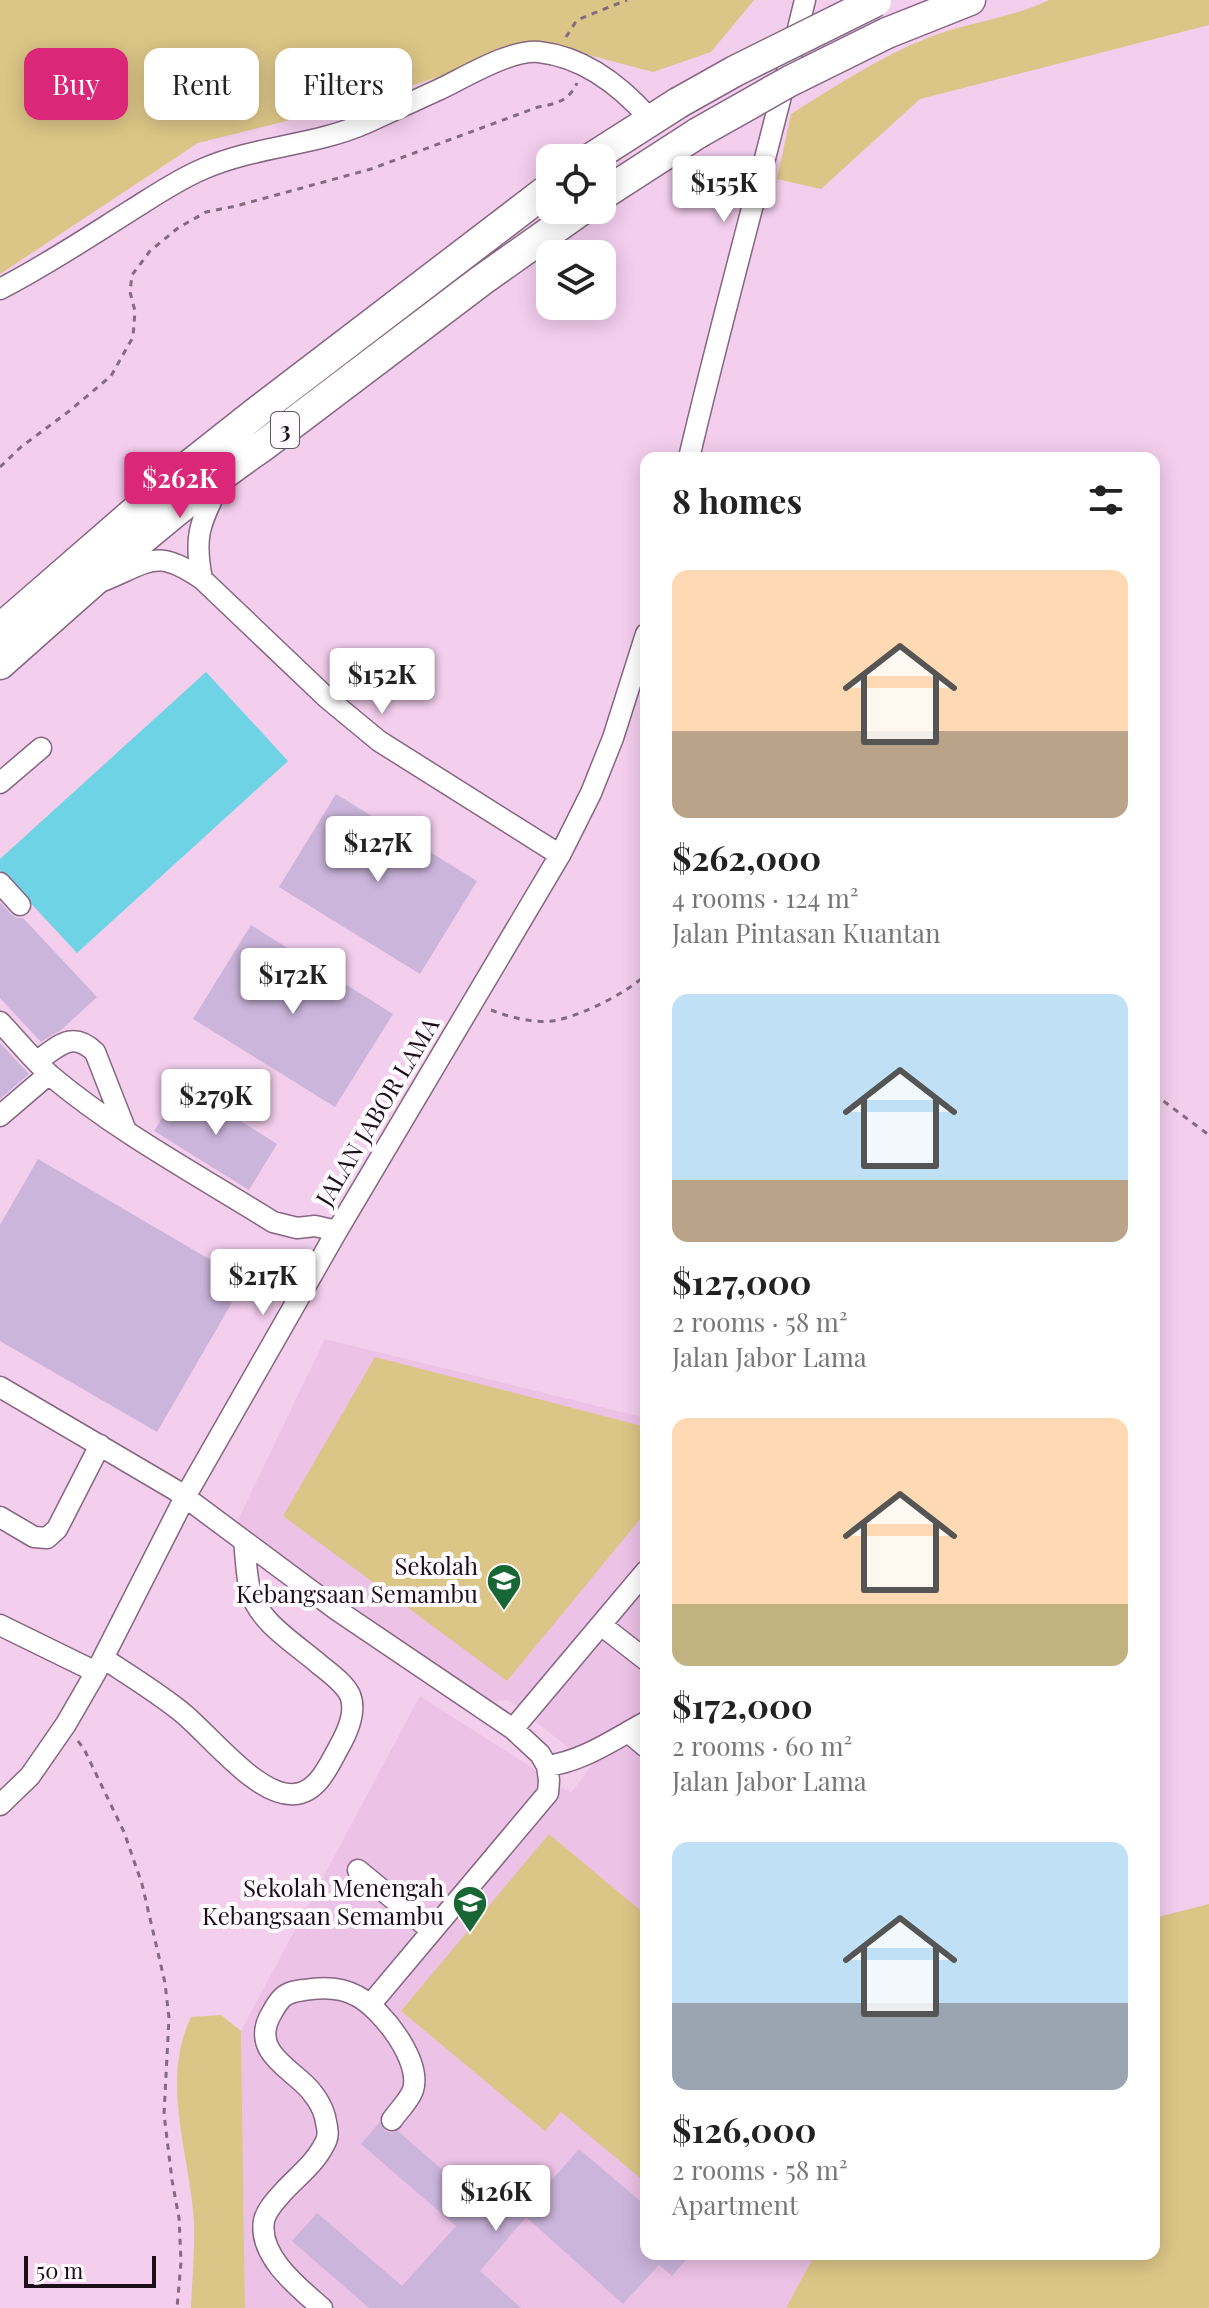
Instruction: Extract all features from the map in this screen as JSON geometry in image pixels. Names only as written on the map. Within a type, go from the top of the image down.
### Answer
[{"type":"highway","points":[[613,144],[735,71],[877,0]]},
{"type":"highway","points":[[616,186],[698,133],[790,81],[887,33],[970,0]]},
{"type":"highway","name":"3","points":[[0,629],[176,476],[536,199]]},
{"type":"highway","name":"3","points":[[0,664],[226,472],[561,224]]},
{"type":"street","points":[[690,452],[805,0]]},
{"type":"street","points":[[0,289],[31,273],[177,181],[205,168],[362,125],[475,71],[520,54],[537,52],[569,58],[617,86],[650,119]]},
{"type":"street","points":[[202,579],[197,540],[206,511],[226,472]]},
{"type":"street","points":[[87,588],[144,563],[160,560],[184,567],[202,579],[327,698],[379,741],[560,855]]},
{"type":"street","name":"JALAN JABOR LAMA","points":[[0,1805],[30,1776],[66,1724],[100,1665],[185,1497],[337,1231],[560,855],[591,793],[613,738],[640,653]]},
{"type":"street","points":[[0,783],[41,748]]},
{"type":"street","points":[[0,883],[20,905]]},
{"type":"street","points":[[0,1022],[43,1067],[89,1106],[126,1131],[273,1222],[297,1228],[315,1226],[337,1231]]},
{"type":"street","points":[[0,1116],[64,1043],[75,1041],[85,1043],[95,1052],[126,1131]]},
{"type":"street","points":[[0,1387],[185,1497],[337,1610],[513,1729],[534,1747],[547,1766],[548,1793],[370,2005]]},
{"type":"street","points":[[0,1517],[34,1537],[47,1538],[57,1529],[100,1445]]},
{"type":"street","points":[[0,1625],[100,1665],[156,1692],[263,1786],[282,1794],[298,1795],[310,1789],[324,1773],[347,1734],[352,1713],[350,1695],[340,1682],[267,1619],[256,1604],[250,1591],[244,1541]]},
{"type":"street","points":[[513,1729],[640,1578]]},
{"type":"street","points":[[601,1625],[640,1655]]},
{"type":"street","points":[[547,1766],[565,1764],[587,1755],[637,1727]]},
{"type":"street","points":[[358,1870],[432,1931]]},
{"type":"street","points":[[322,2308],[281,2268],[270,2252],[264,2235],[264,2220],[270,2209],[311,2164],[325,2145],[328,2133],[325,2115],[317,2100],[304,2083],[269,2052],[266,2025],[285,1995],[316,1988],[336,1988],[356,1995],[370,2005],[395,2034],[414,2070],[413,2090],[392,2120]]},
{"type":"path","points":[[0,467],[111,376],[133,337],[135,311],[130,292],[132,275],[150,251],[178,228],[206,212],[371,169],[538,107],[561,103],[578,80],[569,58],[566,36],[577,20],[627,0]]},
{"type":"path","points":[[472,1003],[512,1018],[555,1021],[605,1001],[640,980]]},
{"type":"path","points":[[1160,1098],[1209,1135]]},
{"type":"path","points":[[66,1724],[85,1751],[124,1832],[149,1908],[165,1983],[169,2018],[164,2114],[179,2218],[181,2262],[177,2308]]},
{"type":"shaded area","points":[[0,0],[754,0],[711,52],[653,72],[543,43],[412,86],[412,48],[275,48],[275,120],[291,120],[198,143],[0,274]]},
{"type":"shaded area","points":[[1049,0],[1209,0],[1209,25],[920,99],[821,189],[777,179],[791,114],[856,74],[908,47],[940,33],[1019,12]]},
{"type":"shaded area","name":"Sekolah Menengah Kebangsaan Semambu","points":[[325,1339],[640,1417],[640,2260],[812,2260],[786,2308],[245,2308],[241,2031],[420,1696],[571,1793],[591,1766],[509,1700],[487,1701],[236,1524]]},
{"type":"shaded area","name":"Sekolah Kebangsaan Semambu","points":[[375,1357],[640,1425],[640,1519],[507,1681],[283,1516]]},
{"type":"shaded area","points":[[549,1834],[640,1910],[640,2178],[561,2112],[545,2131],[401,2011]]},
{"type":"shaded area","points":[[1209,1904],[1209,2308],[786,2308],[812,2260],[1160,2260],[1160,1916]]},
{"type":"shaded area","points":[[221,2015],[241,2031],[245,2308],[191,2308],[194,2222],[179,2118],[178,2067],[182,2042],[191,2017]]},
{"type":"water","points":[[206,672],[288,761],[77,953],[0,870],[0,859]]},
{"type":"building","points":[[336,794],[477,881],[420,974],[279,887]]},
{"type":"building","points":[[0,902],[11,914],[23,918],[97,997],[61,1030],[41,1042],[0,998]]},
{"type":"building","points":[[251,925],[393,1014],[335,1107],[193,1019]]},
{"type":"building","points":[[0,1043],[29,1074],[0,1099]]},
{"type":"building","points":[[183,1085],[277,1144],[249,1190],[154,1131]]},
{"type":"building","points":[[38,1159],[245,1280],[157,1432],[0,1341],[0,1225]]},
{"type":"building","points":[[380,2122],[385,2131],[398,2131],[480,2203],[516,2164],[544,2189],[579,2149],[640,2201],[640,2260],[686,2260],[672,2276],[659,2265],[623,2304],[526,2217],[480,2271],[521,2308],[369,2308],[292,2241],[317,2213],[402,2286],[456,2226],[361,2144]]},
{"type":"place","name":"Sekolah Kebangsaan Semambu","points":[[504,1612]]},
{"type":"place","name":"Sekolah Menengah Kebangsaan Semambu","points":[[470,1934]]}]
